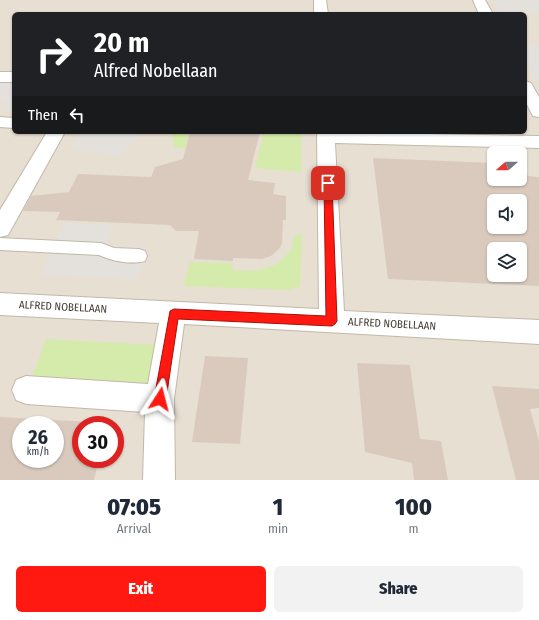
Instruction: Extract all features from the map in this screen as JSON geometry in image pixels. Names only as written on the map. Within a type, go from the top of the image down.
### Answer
[{"type":"street","points":[[320,0],[320,12]]},
{"type":"street","points":[[479,0],[485,12]]},
{"type":"street","points":[[0,77],[12,77]]},
{"type":"street","points":[[527,90],[539,112]]},
{"type":"street","points":[[0,122],[12,123]]},
{"type":"street","points":[[0,229],[55,134]]},
{"type":"street","points":[[332,321],[326,134],[539,142]]},
{"type":"street","name":"ALFRED NOBELLAAN","points":[[0,304],[539,332]]},
{"type":"street","points":[[159,480],[160,399],[174,314]]},
{"type":"street","points":[[26,390],[160,399]]},
{"type":"lane","points":[[0,244],[101,249],[112,254],[139,256]]},
{"type":"shaded area","points":[[0,0],[539,0],[539,480],[0,480]]},
{"type":"shaded area","points":[[492,0],[539,0],[539,13],[499,12]]},
{"type":"shaded area","points":[[527,44],[539,44],[539,85],[527,65]]},
{"type":"shaded area","points":[[0,79],[12,79],[12,111],[0,110],[6,101],[0,101]]},
{"type":"shaded area","points":[[78,134],[139,134],[120,157],[92,151],[73,150],[73,143]]},
{"type":"shaded area","points":[[65,223],[113,225],[106,245],[147,247],[138,279],[41,275]]},
{"type":"green space","points":[[172,134],[188,134],[185,148],[174,148]]},
{"type":"green space","points":[[264,134],[301,134],[301,172],[255,168]]},
{"type":"green space","points":[[295,234],[302,235],[300,286],[291,290],[184,286],[190,262],[232,263],[233,270],[256,271],[277,264],[291,250]]},
{"type":"green space","points":[[46,339],[160,345],[150,382],[128,392],[30,383]]},
{"type":"building","points":[[189,134],[260,134],[248,180],[275,183],[273,194],[286,196],[286,220],[283,220],[282,244],[280,248],[271,256],[262,259],[233,258],[233,261],[194,259],[199,231],[176,231],[170,225],[56,220],[60,212],[23,211],[31,196],[69,192],[78,174],[151,177],[155,167],[183,159]]},
{"type":"building","points":[[373,158],[487,163],[487,186],[527,186],[527,174],[528,176],[539,177],[539,286],[388,279]]},
{"type":"building","points":[[205,356],[248,358],[240,444],[192,442]]},
{"type":"building","points":[[357,363],[410,365],[420,439],[441,441],[448,480],[414,480],[412,463],[365,452]]},
{"type":"building","points":[[492,386],[539,389],[539,408],[530,409],[539,441],[539,480],[516,480]]},
{"type":"building","points":[[0,417],[12,418],[12,468],[64,468],[64,421],[72,421],[72,468],[97,468],[94,480],[0,480]]},
{"type":"route","points":[[160,399],[174,314],[332,321],[328,183]]}]
